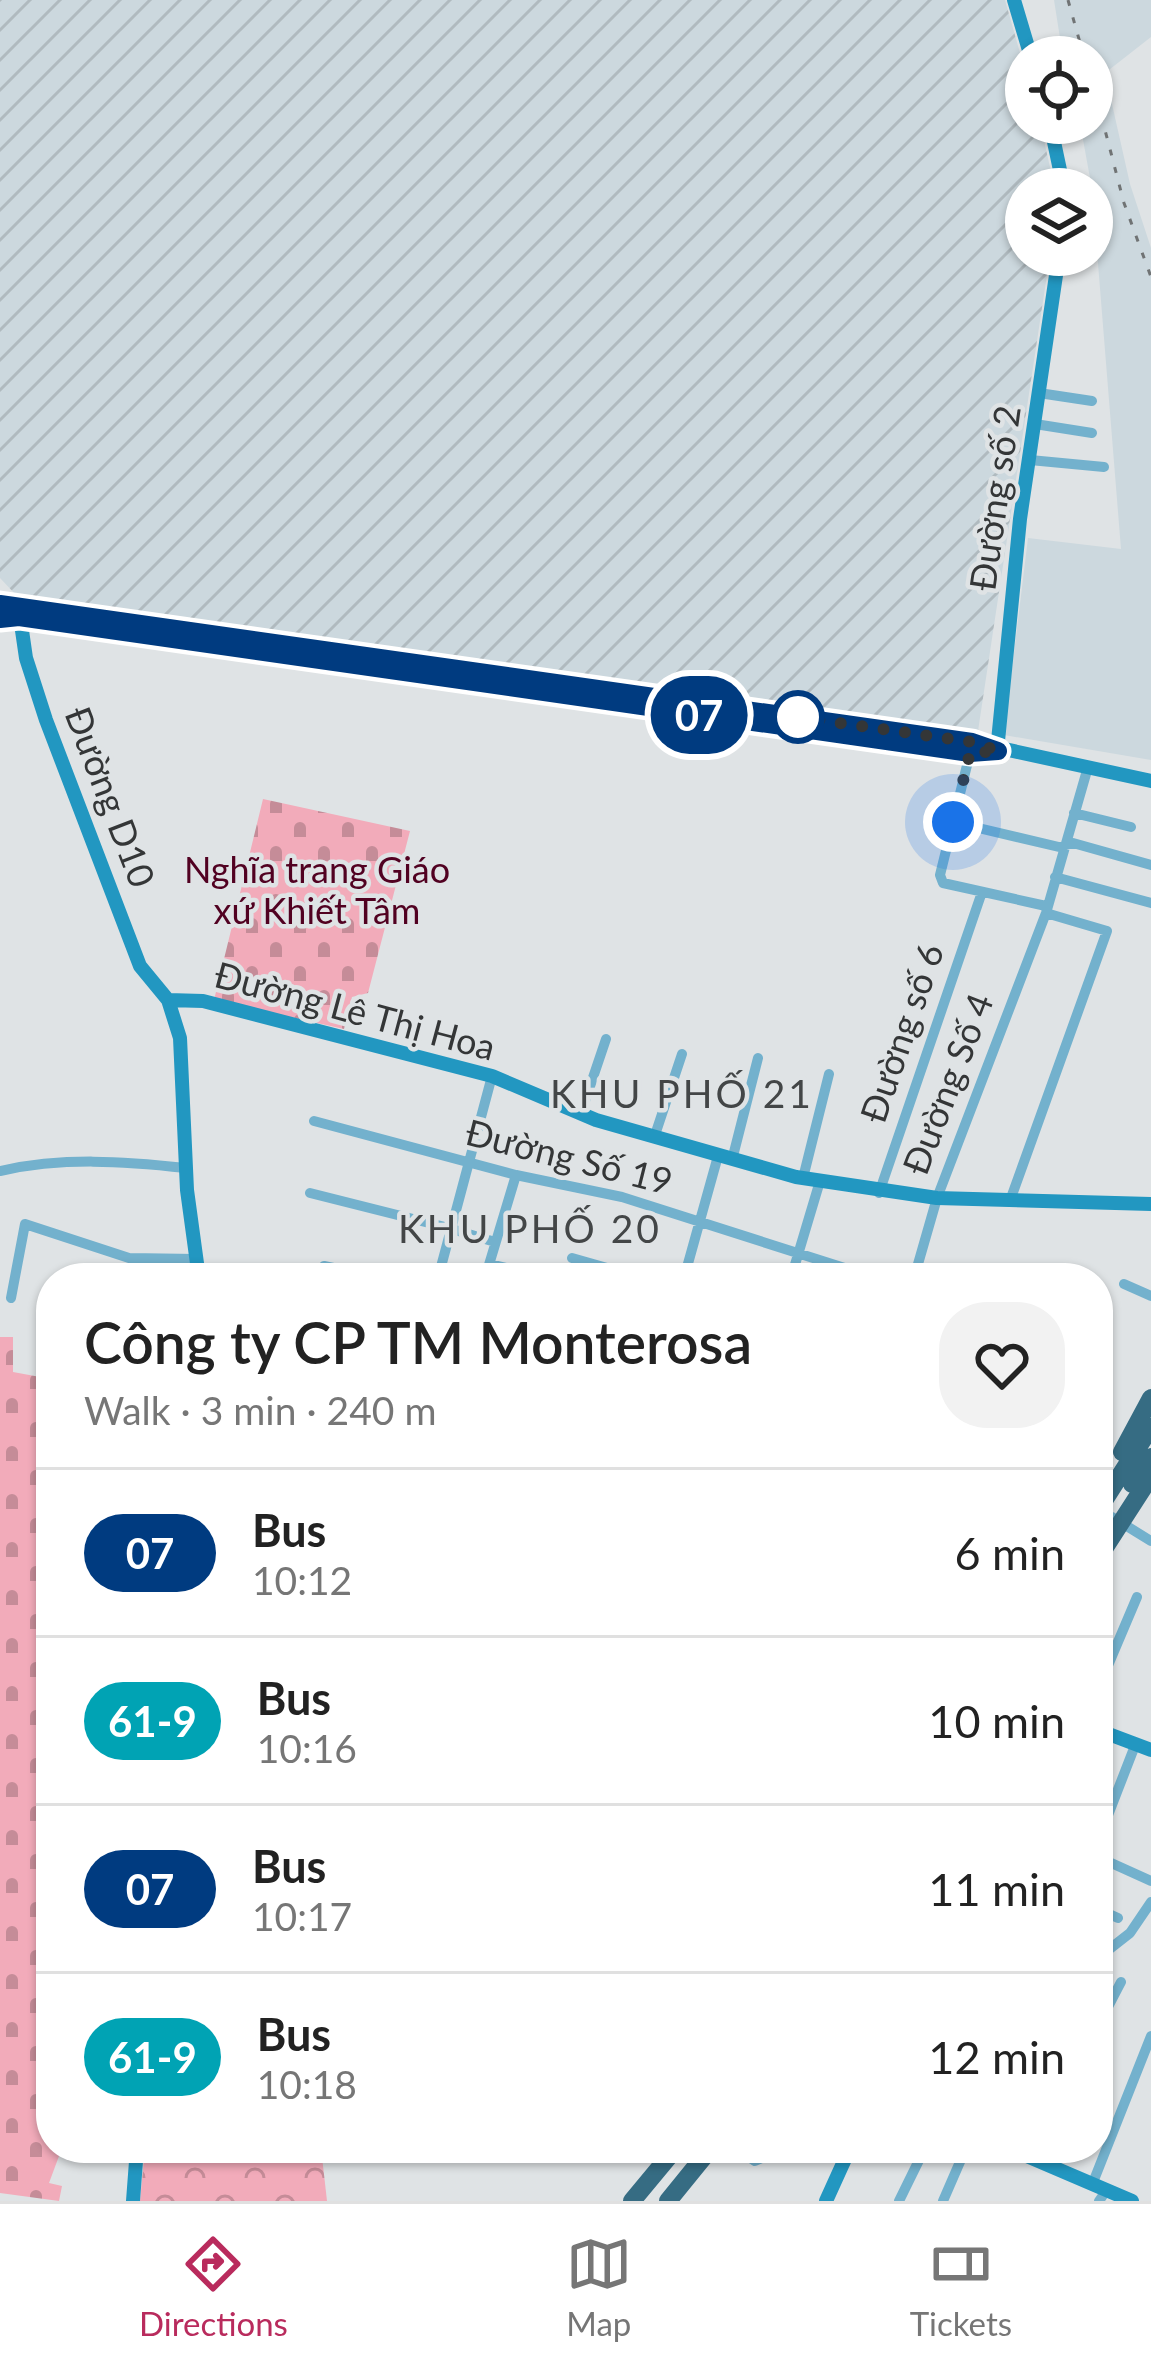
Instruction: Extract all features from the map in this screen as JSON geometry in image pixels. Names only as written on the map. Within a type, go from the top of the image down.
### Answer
[{"type":"highway","points":[[1113,1500],[1118,1474],[1151,1398]]},
{"type":"highway","points":[[1118,1474],[1151,1412]]},
{"type":"highway","points":[[1113,1479],[1151,1427]]},
{"type":"highway","points":[[1113,1512],[1151,1457]]},
{"type":"highway","points":[[1113,1513],[1151,1476]]},
{"type":"highway","points":[[621,2201],[652,2163]]},
{"type":"highway","points":[[632,2201],[664,2163]]},
{"type":"highway","points":[[657,2201],[687,2163]]},
{"type":"highway","points":[[668,2201],[699,2163]]},
{"type":"street","points":[[1014,0],[1025,36]]},
{"type":"street","name":"Đường số 2","points":[[998,751],[1056,276]]},
{"type":"street","points":[[1039,392],[1092,401]]},
{"type":"street","points":[[1035,424],[1092,433]]},
{"type":"street","points":[[1030,460],[1104,467]]},
{"type":"street","points":[[0,604],[19,612],[970,753],[998,751]]},
{"type":"street","points":[[0,619],[19,612],[932,736],[1151,781]]},
{"type":"street","name":"Đường D10","points":[[19,612],[46,720],[140,966],[168,1000]]},
{"type":"street","points":[[970,753],[943,883],[1046,909],[1107,931],[1011,1198]]},
{"type":"street","name":"Đường Số 4","points":[[918,1263],[937,1198],[1046,909],[1088,767]]},
{"type":"street","points":[[1075,813],[1131,827]]},
{"type":"street","points":[[953,822],[1151,865]]},
{"type":"street","points":[[1055,877],[1151,904]]},
{"type":"street","name":"Đường số 6","points":[[879,1193],[982,892]]},
{"type":"street","name":"Đường Lê Thị Hoa","points":[[197,1263],[187,1168],[185,1076],[168,1000],[203,1001],[492,1076],[653,1138],[802,1178],[937,1198],[1151,1204]]},
{"type":"street","points":[[581,1112],[606,1039]]},
{"type":"street","points":[[653,1138],[682,1054]]},
{"type":"street","points":[[688,1263],[758,1058]]},
{"type":"street","points":[[802,1178],[829,1074]]},
{"type":"street","points":[[442,1263],[492,1076]]},
{"type":"street","name":"Đường Số 19","points":[[314,1121],[516,1175],[622,1197],[829,1263]]},
{"type":"street","points":[[0,1172],[35,1163],[98,1161],[187,1168]]},
{"type":"street","points":[[490,1263],[516,1175]]},
{"type":"street","points":[[795,1263],[820,1180]]},
{"type":"street","points":[[310,1193],[496,1242]]},
{"type":"street","points":[[7,1295],[25,1224],[129,1258],[196,1258]]},
{"type":"street","points":[[572,1258],[590,1263]]},
{"type":"street","points":[[1124,1284],[1151,1296]]},
{"type":"street","points":[[1113,1518],[1151,1541]]},
{"type":"street","points":[[1113,1654],[1137,1597]]},
{"type":"street","points":[[1113,1736],[1144,1747],[1113,1810]]},
{"type":"street","points":[[1113,1864],[1151,1881]]},
{"type":"street","points":[[1113,1946],[1130,1933],[1151,1902]]},
{"type":"street","points":[[1113,1916],[1118,1918]]},
{"type":"street","points":[[1113,1997],[1121,1982]]},
{"type":"street","points":[[1113,2150],[1151,2036]]},
{"type":"street","points":[[133,2201],[136,2163]]},
{"type":"street","points":[[826,2201],[843,2163]]},
{"type":"street","points":[[898,2201],[917,2163]]},
{"type":"street","points":[[943,2201],[959,2163]]},
{"type":"street","points":[[1056,2163],[1099,2192],[1132,2201]]},
{"type":"street","points":[[1099,2192],[1109,2163]]},
{"type":"shaded area","points":[[0,0],[1005,0],[1015,36],[1005,36],[1005,144],[1045,144],[1050,168],[1005,168],[1005,276],[1047,276],[978,731],[16,595],[0,578]]},
{"type":"shaded area","points":[[1054,0],[1151,0],[1151,37],[1113,67],[1113,36],[1060,36]]},
{"type":"shaded area","points":[[1113,109],[1151,248],[1151,760],[1004,735],[1028,538],[1121,549],[1099,276],[1113,276],[1113,168],[1088,168],[1084,144],[1113,144]]},
{"type":"green space","name":"Nghĩa trang Giáo xứ Khiết Tâm","points":[[263,799],[410,831],[368,993],[352,997],[344,1029],[214,1000]]},
{"type":"green space","points":[[0,1337],[13,1337],[13,1372],[36,1376],[36,2163],[56,2163],[49,2183],[62,2186],[59,2201],[0,2193]]},
{"type":"green space","points":[[144,2163],[323,2163],[327,2201],[140,2201]]},
{"type":"railway","points":[[1068,0],[1078,36]]},
{"type":"railway","points":[[1109,144],[1151,277]]},
{"type":"bus line","name":"07","points":[[0,604],[972,742],[998,751],[970,753],[19,617],[0,619]]},
{"type":"district","name":"KHU PHỐ 21","points":[[682,1094]]},
{"type":"district","name":"KHU PHỐ 20","points":[[530,1229]]},
{"type":"route","points":[[798,717],[972,742],[998,751],[970,753],[953,822]]}]
